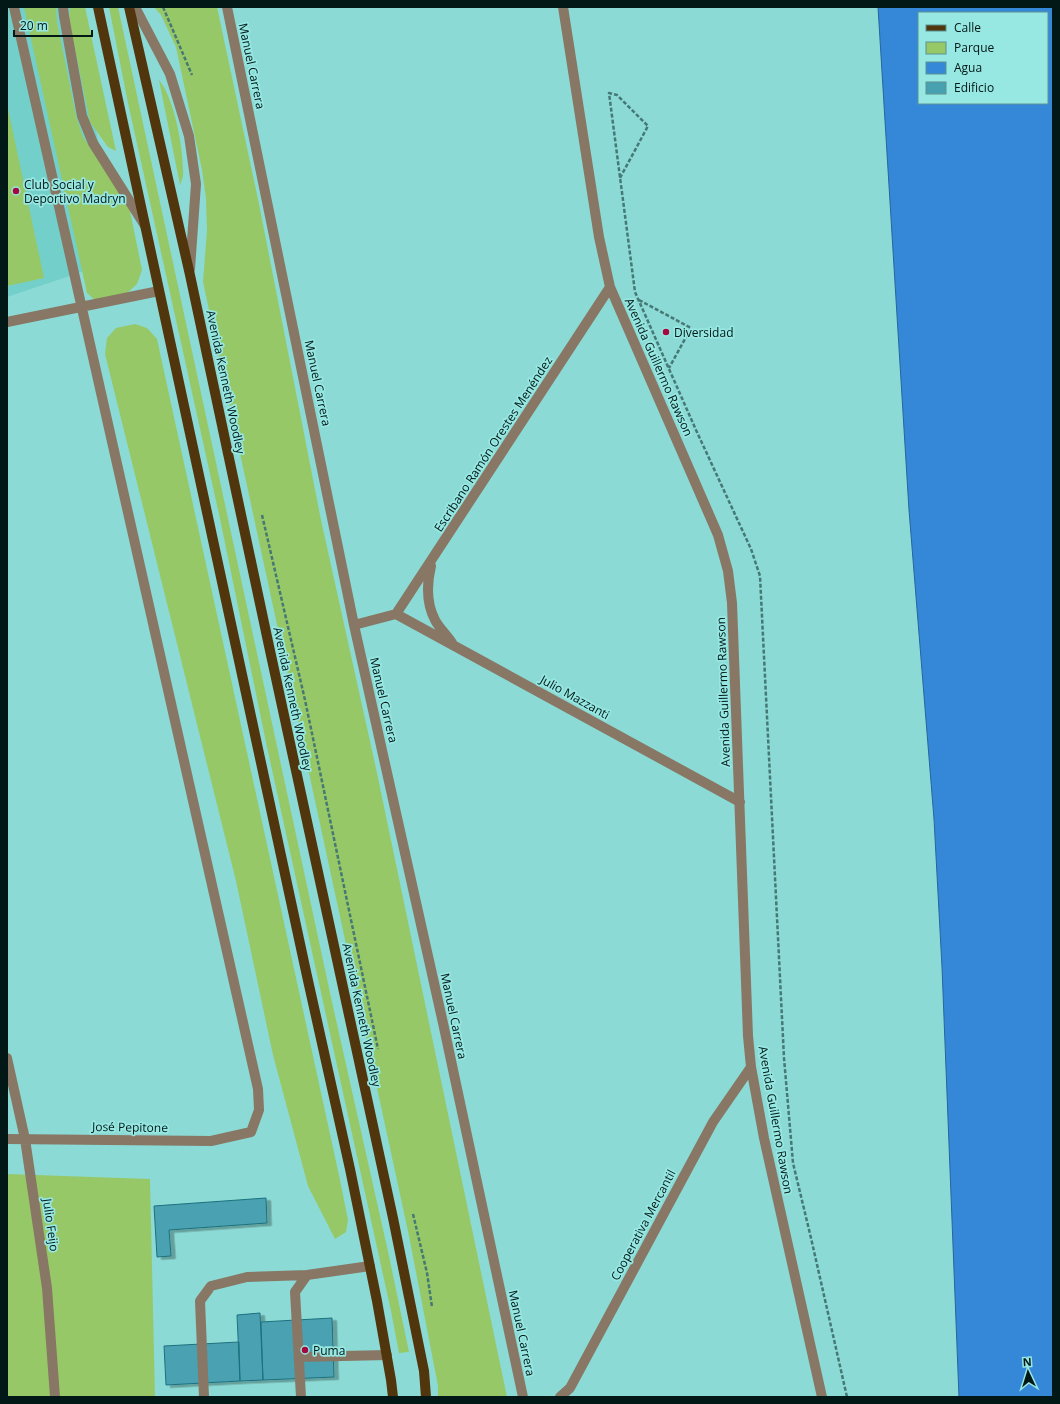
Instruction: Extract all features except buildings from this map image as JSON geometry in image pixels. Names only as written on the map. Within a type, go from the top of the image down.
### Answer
[{"type":"main road","points":[[98,7],[350,1169],[387,1355],[393,1397]]},
{"type":"main road","name":"Avenida Kenneth Woodley","points":[[129,7],[190,275],[411,1303],[424,1371],[426,1397]]},
{"type":"street","points":[[14,7],[82,307]]},
{"type":"street","points":[[63,7],[82,116],[93,143],[145,225]]},
{"type":"street","points":[[135,7],[170,74],[189,136],[196,184],[190,275]]},
{"type":"street","name":"Manuel Carrera","points":[[227,7],[354,625],[445,1031],[522,1397]]},
{"type":"street","name":"Avenida Guillermo Rawson","points":[[563,7],[599,237],[610,287],[718,535],[728,571],[732,604],[748,1036],[751,1067],[764,1138],[822,1397]]},
{"type":"street","name":"Escribano Ramón Orestes Menéndez","points":[[396,614],[610,287]]},
{"type":"street","points":[[7,322],[159,291]]},
{"type":"street","name":"José Pepitone","points":[[7,1139],[211,1141],[251,1132],[259,1110],[258,1089],[82,307]]},
{"type":"street","points":[[432,560],[428,581],[429,599],[435,620],[455,646]]},
{"type":"street","points":[[354,625],[396,614]]},
{"type":"street","name":"Julio Mazzanti","points":[[396,614],[740,802]]},
{"type":"street","name":"Julio Feijo","points":[[7,1058],[25,1139],[47,1288],[55,1397]]},
{"type":"street","name":"Cooperativa Mercantil","points":[[560,1397],[570,1388],[713,1122],[751,1067]]},
{"type":"street","points":[[204,1397],[200,1301],[211,1286],[247,1277],[307,1275],[370,1266]]},
{"type":"street","points":[[301,1397],[295,1292],[307,1275]]},
{"type":"street","points":[[299,1357],[387,1355]]},
{"type":"path","points":[[164,7],[192,76]]},
{"type":"path","points":[[609,92],[617,95],[648,126],[620,178],[610,100],[609,92]]},
{"type":"path","points":[[638,300],[691,328],[669,369]]},
{"type":"path","points":[[261,508],[305,700],[378,1052]]},
{"type":"path","points":[[413,1213],[427,1273],[432,1310]]},
{"type":"shaded area","points":[[7,7],[70,7],[123,258],[7,297]]},
{"type":"green space","points":[[24,7],[56,7],[57,22],[76,116],[83,137],[124,198],[130,211],[142,270],[137,284],[125,295],[97,302],[87,293]]},
{"type":"green space","points":[[70,7],[85,7],[116,151],[108,147],[90,122],[69,20]]},
{"type":"green space","points":[[109,7],[118,7],[332,1002],[409,1352],[399,1353],[267,747],[220,519],[128,103]]},
{"type":"green space","points":[[154,7],[217,7],[259,204],[321,520],[377,773],[507,1397],[438,1397],[438,1386],[409,1236],[203,282],[207,230],[206,198],[202,170],[176,47],[161,15]]},
{"type":"green space","points":[[159,80],[169,98],[177,123],[183,172],[183,178],[180,185]]},
{"type":"green space","name":"Club Social y Deportivo Madryn","points":[[7,104],[44,278],[7,286]]},
{"type":"green space","points":[[135,324],[147,328],[157,339],[348,1220],[346,1232],[335,1239],[308,1186],[273,1055],[236,881],[105,354],[107,338],[116,328]]},
{"type":"green space","points":[[7,1174],[150,1179],[155,1397],[7,1397]]},
{"type":"water","points":[[878,7],[1053,7],[1053,1397],[959,1397],[942,967],[934,819],[909,510]]},
{"type":"place","name":"Club Social y Deportivo Madryn","points":[[16,191]]},
{"type":"place","name":"Diversidad","points":[[666,332]]},
{"type":"place","name":"Puma","points":[[305,1350]]}]
